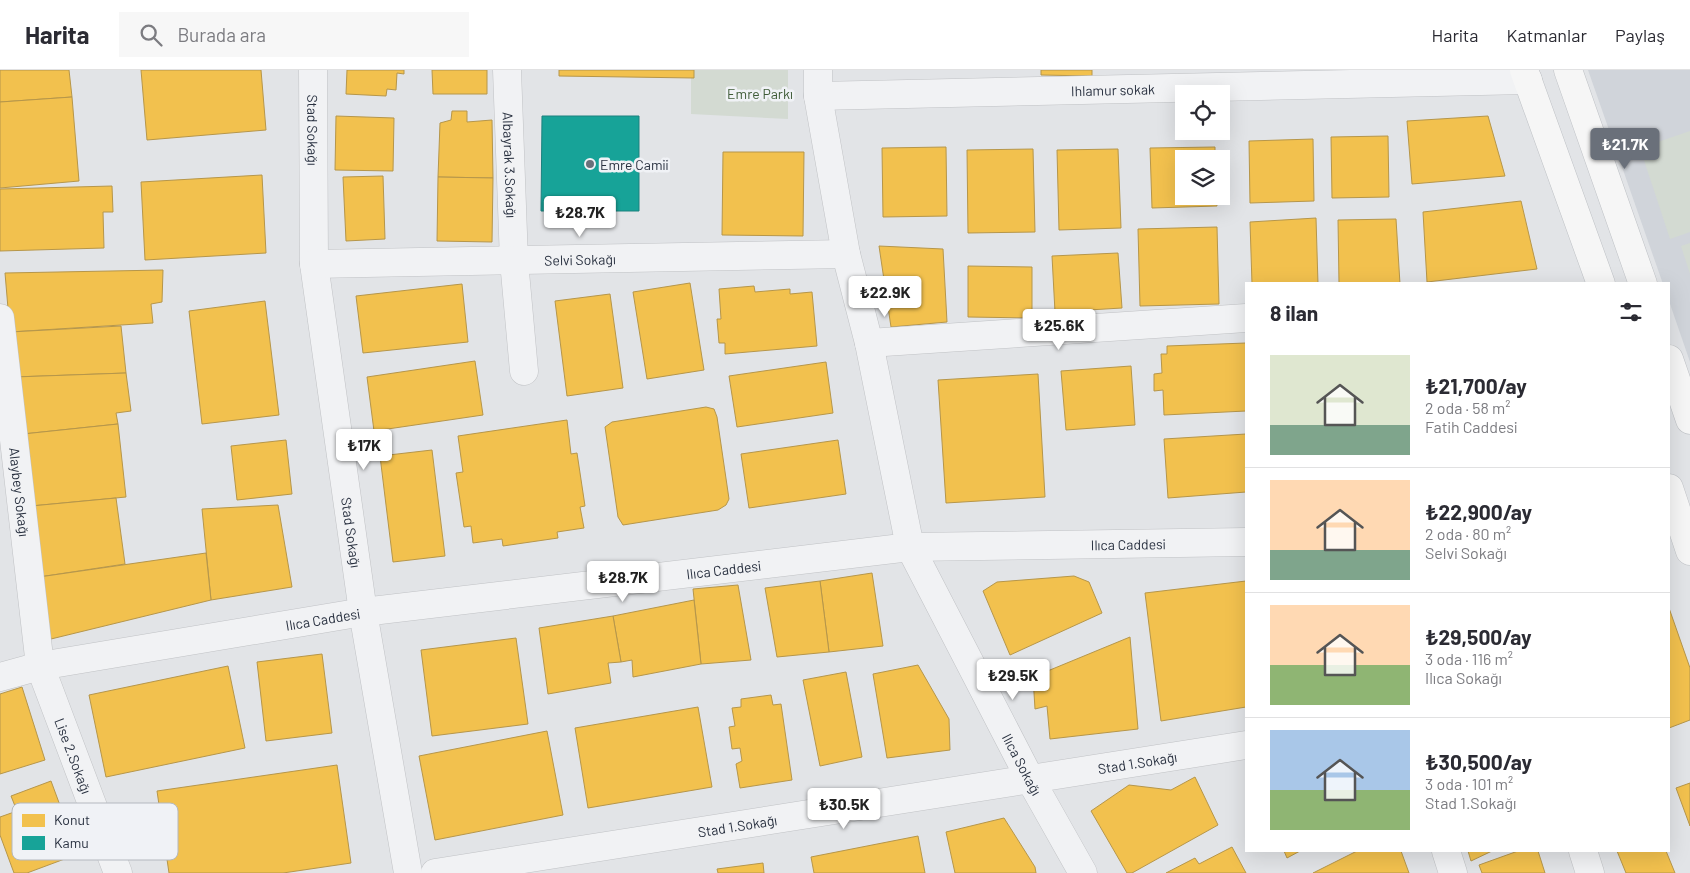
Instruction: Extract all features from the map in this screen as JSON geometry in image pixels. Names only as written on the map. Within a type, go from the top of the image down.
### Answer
[{"type":"main road","points":[[1568,70],[1641,282]]},
{"type":"main road","points":[[1526,75],[1600,282]]},
{"type":"main road","points":[[1670,362],[1690,420]]},
{"type":"main road","points":[[1670,492],[1681,541]]},
{"type":"street","name":"Stad Sokağı","points":[[313,70],[314,264],[362,612],[408,873]]},
{"type":"street","name":"Albayrak 3.Sokağı","points":[[507,70],[514,261],[524,371]]},
{"type":"street","name":"Ihlamur sokak","points":[[818,83],[1526,75]]},
{"type":"street","name":"Ilıca Sokağı","points":[[818,83],[846,254],[869,342],[910,547],[1030,779],[1083,873]]},
{"type":"street","name":"Selvi Sokağı","points":[[314,264],[846,254]]},
{"type":"street","name":"Alaybey Sokağı","points":[[0,318],[40,666]]},
{"type":"street","points":[[869,342],[1245,318]]},
{"type":"street","name":"Ilıca Caddesi","points":[[0,677],[40,666],[362,612],[910,547],[1245,542]]},
{"type":"street","name":"Lise 2.Sokağı","points":[[40,666],[92,803]]},
{"type":"street","name":"Stad 1.Sokağı","points":[[435,873],[1245,745]]},
{"type":"street","points":[[1446,852],[1453,873]]},
{"type":"street","points":[[1583,852],[1590,873]]},
{"type":"street","name":"Lise 2.Sokağı","points":[[113,860],[118,873]]},
{"type":"shaded area","points":[[1588,70],[1690,70],[1690,362],[1670,304],[1670,282],[1662,282]]},
{"type":"green space","name":"Emre Parkı","points":[[691,70],[788,70],[788,119],[691,114]]},
{"type":"green space","points":[[1690,131],[1690,232],[1670,239],[1640,148]]},
{"type":"green space","points":[[1690,243],[1690,274],[1681,246]]},
{"type":"building: Konut","points":[[0,70],[69,70],[72,97],[0,102]]},
{"type":"building: Konut","points":[[141,70],[261,70],[266,130],[147,140]]},
{"type":"building: Konut","points":[[347,70],[404,70],[404,74],[397,73],[396,90],[387,89],[386,96],[346,94]]},
{"type":"building: Konut","points":[[432,70],[487,70],[487,94],[433,94]]},
{"type":"building: Konut","points":[[559,70],[694,70],[694,78],[559,76]]},
{"type":"building: Konut","points":[[1041,70],[1092,70],[1092,76],[1041,75]]},
{"type":"building: Konut","points":[[72,97],[79,181],[0,188],[0,102]]},
{"type":"building: Konut","points":[[452,111],[467,111],[467,122],[492,120],[493,178],[438,177],[440,123],[451,120]]},
{"type":"building: Konut","points":[[336,116],[394,118],[393,171],[335,170]]},
{"type":"building: Konut","points":[[1488,116],[1505,176],[1412,184],[1407,121]]},
{"type":"building: Konut","points":[[1388,136],[1389,197],[1332,198],[1331,137]]},
{"type":"building: Konut","points":[[1313,139],[1314,201],[1250,203],[1249,141]]},
{"type":"building: Konut","points":[[946,147],[947,216],[883,217],[882,148]]},
{"type":"building: Konut","points":[[1215,147],[1215,150],[1175,150],[1175,205],[1217,206],[1152,208],[1150,148]]},
{"type":"building: Konut","points":[[1033,149],[1035,232],[968,233],[967,150]]},
{"type":"building: Konut","points":[[1118,149],[1121,228],[1059,230],[1057,150]]},
{"type":"building: Konut","points":[[723,152],[804,152],[803,236],[722,235]]},
{"type":"building: Konut","points":[[262,175],[266,253],[145,260],[141,182]]},
{"type":"building: Konut","points":[[383,176],[385,239],[346,241],[343,177]]},
{"type":"building: Konut","points":[[438,177],[493,178],[492,242],[437,241]]},
{"type":"building: Konut","points":[[112,186],[113,212],[103,212],[104,248],[0,251],[0,189]]},
{"type":"building: Konut","points":[[1521,201],[1537,269],[1427,282],[1423,212]]},
{"type":"building: Konut","points":[[1316,218],[1318,282],[1252,282],[1250,222]]},
{"type":"building: Konut","points":[[1396,219],[1400,282],[1339,282],[1338,220]]},
{"type":"building: Konut","points":[[1217,227],[1219,304],[1140,306],[1138,229]]},
{"type":"building: Konut","points":[[879,246],[943,249],[947,322],[891,327]]},
{"type":"building: Konut","points":[[1118,253],[1122,308],[1055,312],[1052,256]]},
{"type":"building: Konut","points":[[968,266],[1032,267],[1032,318],[968,317]]},
{"type":"building: Konut","points":[[163,270],[162,302],[151,304],[153,323],[10,332],[5,273]]},
{"type":"building: Konut","points":[[690,283],[704,370],[647,379],[633,292]]},
{"type":"building: Konut","points":[[462,284],[468,342],[363,353],[356,296]]},
{"type":"building: Konut","points":[[754,286],[755,292],[790,289],[790,294],[812,292],[817,346],[725,354],[725,343],[719,343],[717,319],[721,319],[719,289]]},
{"type":"building: Konut","points":[[610,294],[623,388],[567,396],[555,301]]},
{"type":"building: Konut","points":[[265,301],[279,415],[202,424],[189,311]]},
{"type":"building: Konut","points":[[121,326],[126,373],[14,377],[10,332]]},
{"type":"building: Konut","points":[[1245,343],[1245,411],[1164,415],[1163,390],[1154,391],[1154,374],[1162,373],[1161,354],[1167,354],[1167,346]]},
{"type":"building: Konut","points":[[475,361],[483,415],[374,431],[367,377]]},
{"type":"building: Konut","points":[[826,362],[833,413],[737,427],[729,376]]},
{"type":"building: Konut","points":[[1131,366],[1135,425],[1066,430],[1061,371]]},
{"type":"building: Konut","points":[[126,373],[131,411],[116,413],[118,424],[23,434],[14,377]]},
{"type":"building: Konut","points":[[1038,374],[1045,497],[946,503],[938,380]]},
{"type":"building: Konut","points":[[706,407],[714,409],[717,417],[729,499],[726,505],[718,510],[623,525],[618,517],[605,427],[612,422]]},
{"type":"building: Konut","points":[[567,420],[571,454],[577,453],[585,506],[580,507],[584,528],[557,532],[558,538],[503,546],[502,539],[473,543],[471,526],[464,527],[456,473],[463,472],[458,436]]},
{"type":"building: Konut","points":[[118,424],[126,497],[31,506],[23,434]]},
{"type":"building: Konut","points":[[1245,434],[1245,492],[1168,498],[1164,439]]},
{"type":"building: Konut","points":[[286,440],[292,494],[237,500],[231,446]]},
{"type":"building: Konut","points":[[838,440],[846,494],[749,508],[741,454]]},
{"type":"building: Konut","points":[[432,450],[445,556],[393,562],[380,456]]},
{"type":"building: Konut","points":[[116,498],[125,564],[39,577],[31,506]]},
{"type":"building: Konut","points":[[278,505],[292,587],[211,600],[202,509]]},
{"type":"building: Konut","points":[[206,553],[211,600],[51,639],[39,577]]},
{"type":"building: Konut","points":[[872,573],[883,646],[829,652],[820,581]]},
{"type":"building: Konut","points":[[1074,576],[1089,582],[1102,613],[1010,655],[983,591],[997,582]]},
{"type":"building: Konut","points":[[820,581],[829,652],[777,657],[765,588]]},
{"type":"building: Konut","points":[[1245,581],[1245,707],[1161,721],[1145,593]]},
{"type":"building: Konut","points":[[738,585],[751,660],[701,664],[693,589]]},
{"type":"building: Konut","points":[[694,600],[701,664],[633,677],[632,660],[621,662],[613,616]]},
{"type":"building: Konut","points":[[1670,611],[1690,668],[1690,720],[1670,728]]},
{"type":"building: Konut","points":[[613,616],[621,662],[608,663],[611,683],[548,694],[539,628]]},
{"type":"building: Konut","points":[[1130,637],[1138,729],[1050,739],[1047,706],[1035,709],[1033,677]]},
{"type":"building: Konut","points":[[516,638],[528,724],[432,736],[421,650]]},
{"type":"building: Konut","points":[[322,654],[332,733],[266,741],[257,662]]},
{"type":"building: Konut","points":[[918,665],[949,719],[950,750],[887,758],[873,674]]},
{"type":"building: Konut","points":[[228,666],[245,748],[106,777],[89,695]]},
{"type":"building: Konut","points":[[846,672],[862,757],[820,766],[803,680]]},
{"type":"building: Konut","points":[[22,687],[45,760],[0,774],[0,694]]},
{"type":"building: Konut","points":[[771,695],[773,705],[781,704],[792,780],[740,788],[736,764],[742,761],[740,748],[732,749],[729,727],[735,726],[732,708],[741,707],[741,699]]},
{"type":"building: Konut","points":[[698,707],[712,787],[588,808],[575,728]]},
{"type":"building: Konut","points":[[547,731],[563,815],[435,840],[419,756]]},
{"type":"building: Konut","points":[[337,765],[351,863],[283,873],[169,873],[167,860],[178,860],[178,803],[159,803],[157,791]]},
{"type":"building: Konut","points":[[1195,777],[1218,825],[1132,873],[1127,873],[1091,811],[1129,785],[1171,790]]},
{"type":"building: Konut","points":[[51,781],[59,803],[14,803],[11,796]]},
{"type":"building: Konut","points":[[1690,783],[1690,826],[1676,788]]},
{"type":"building: Konut","points":[[12,813],[12,860],[62,860],[27,873],[14,873],[0,835],[0,817]]},
{"type":"building: Konut","points":[[1004,818],[1035,867],[1036,873],[955,873],[946,832]]},
{"type":"building: Konut","points":[[918,836],[925,873],[814,873],[811,857]]},
{"type":"building: Konut","points":[[1232,847],[1246,873],[1166,873],[1195,858],[1199,864]]},
{"type":"building: Konut","points":[[1284,852],[1298,852],[1287,858]]},
{"type":"building: Konut","points":[[1355,852],[1401,852],[1409,873],[1313,873]]},
{"type":"building: Konut","points":[[1468,852],[1490,852],[1471,861]]},
{"type":"building: Konut","points":[[1515,852],[1538,852],[1545,873],[1482,873],[1479,865]]},
{"type":"building: Konut","points":[[1617,852],[1666,852],[1675,873],[1626,873]]},
{"type":"building: Konut","points":[[763,863],[764,873],[718,873],[717,869]]},
{"type":"building: Kamu","name":"Emre Camii","points":[[542,116],[639,116],[639,211],[541,211]]},
{"type":"place","name":"Emre Camii","points":[[590,164]]}]
